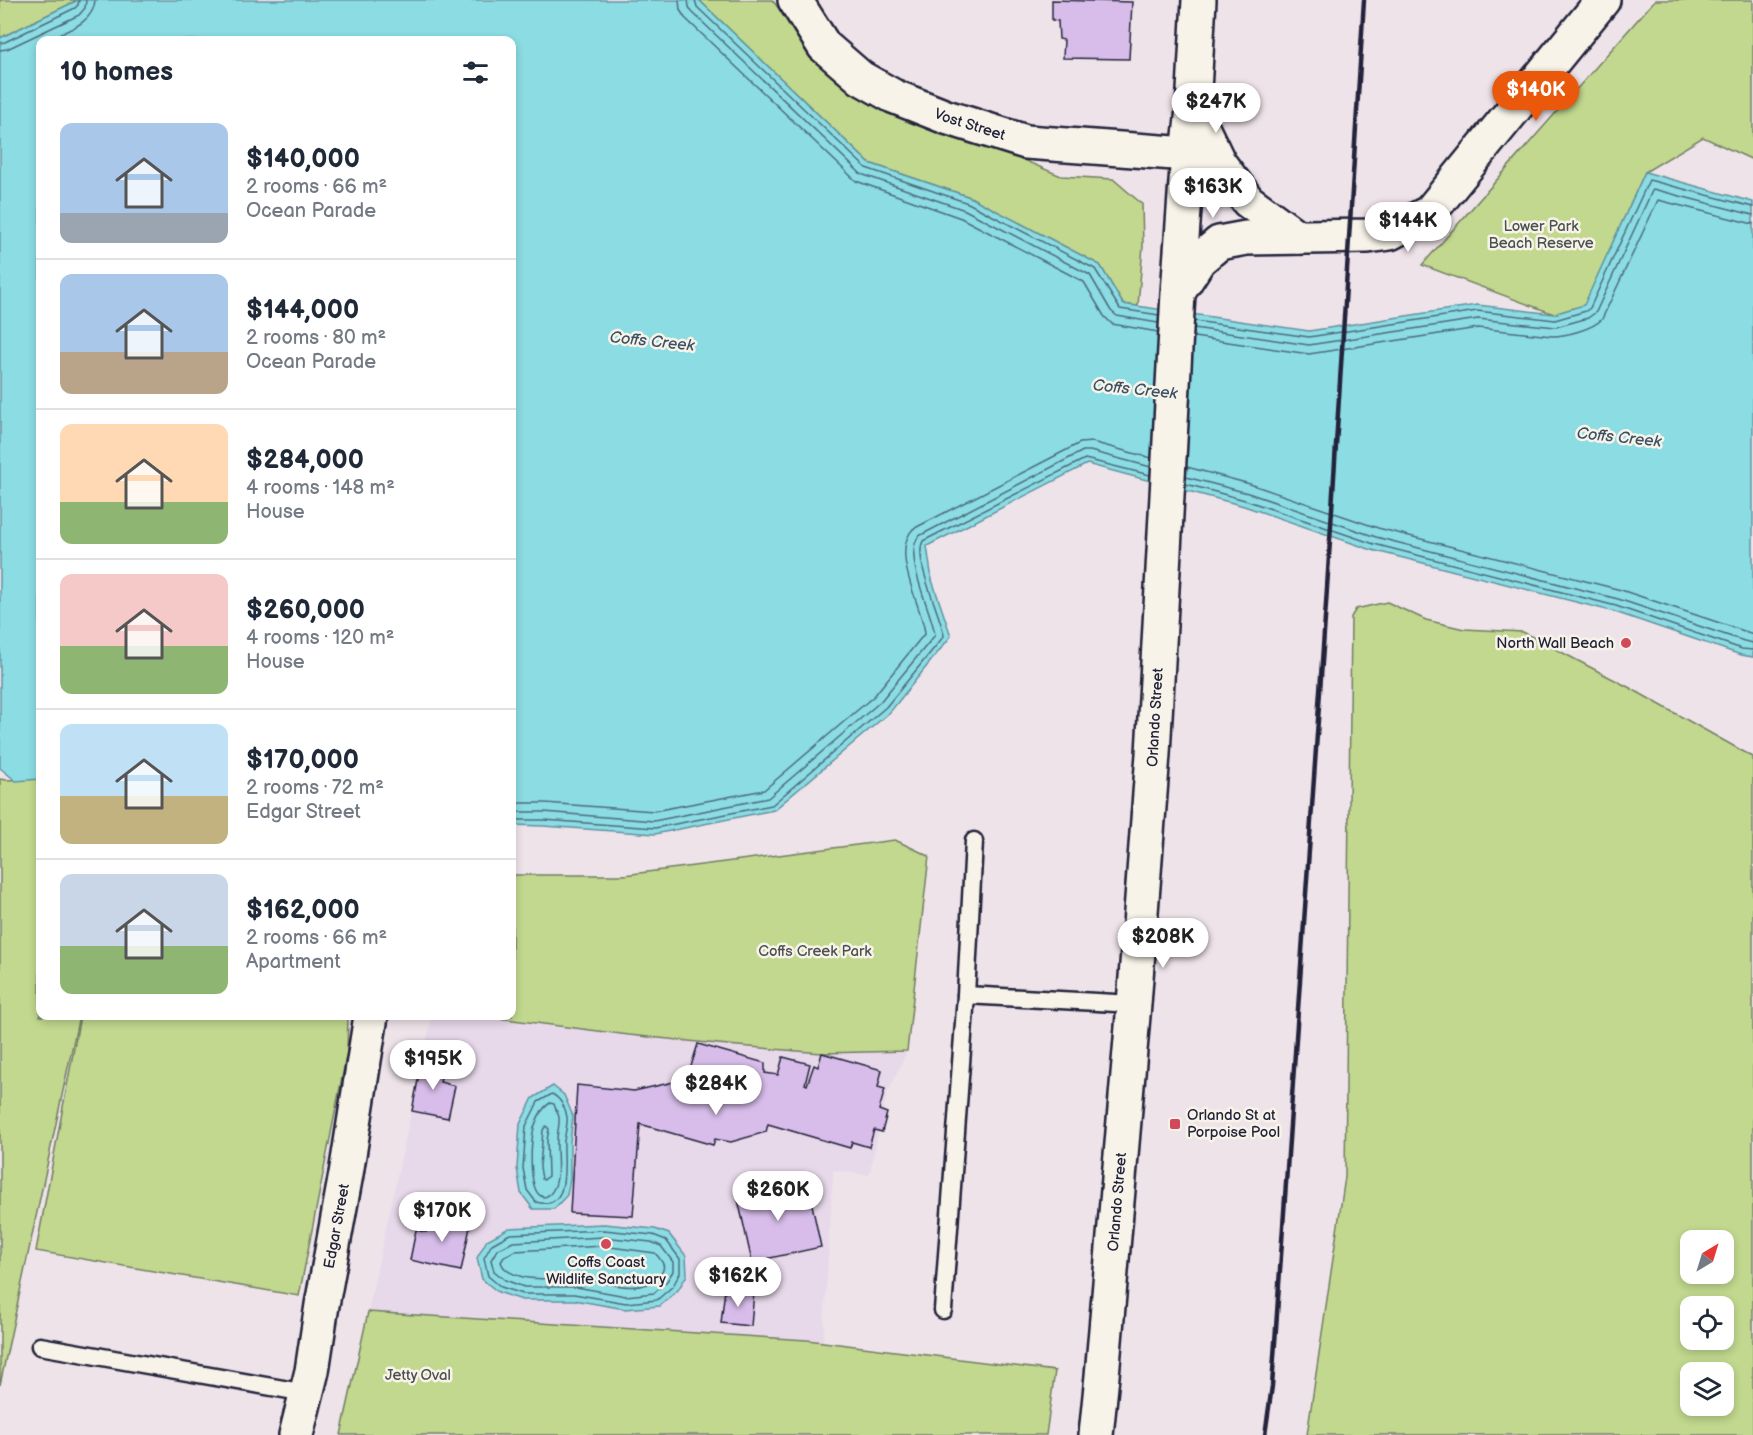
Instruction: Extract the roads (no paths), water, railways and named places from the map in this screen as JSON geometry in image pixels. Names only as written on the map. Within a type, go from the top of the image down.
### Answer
[{"type":"street","name":"Vost Street","points":[[795,0],[824,46],[861,78],[893,96],[946,117],[1026,142],[1188,154]]},
{"type":"street","name":"Orlando Street","points":[[1096,1435],[1134,1004],[1153,754],[1178,293],[1193,109],[1199,0]]},
{"type":"street","points":[[1178,293],[1199,260],[1219,243],[1246,238],[1390,233],[1430,212],[1603,0]]},
{"type":"street","points":[[1193,109],[1219,163],[1248,201],[1298,237]]},
{"type":"street","name":"Edgar Street","points":[[296,1435],[312,1371],[370,1020]]},
{"type":"lane","points":[[942,1310],[966,995],[974,841]]},
{"type":"lane","points":[[966,995],[1134,1004]]},
{"type":"lane","points":[[40,1346],[306,1393]]},
{"type":"water","name":"Coffs Creek","points":[[78,0],[699,0],[869,163],[970,197],[1100,265],[1123,304],[1309,331],[1477,305],[1554,314],[1584,305],[1645,172],[1753,202],[1753,657],[1741,655],[1615,612],[1372,550],[1244,506],[1087,464],[927,546],[932,580],[951,636],[890,712],[774,810],[655,834],[516,825],[516,36],[36,36],[36,779],[16,781],[0,768],[0,38]]},
{"type":"water","points":[[553,1086],[564,1095],[573,1116],[570,1179],[567,1195],[554,1209],[533,1209],[521,1193],[517,1168],[520,1124],[533,1098]]},
{"type":"water","points":[[604,1224],[655,1229],[669,1234],[686,1256],[687,1275],[678,1290],[660,1306],[625,1309],[574,1300],[522,1300],[498,1292],[482,1279],[477,1258],[487,1240],[509,1228]]},
{"type":"railway","points":[[1265,1435],[1272,1386],[1326,604],[1364,0]]},
{"type":"place","name":"North Wall Beach","points":[[1626,643]]},
{"type":"place","name":"Orlando St at Porpoise Pool","points":[[1175,1124]]},
{"type":"place","name":"Coffs Coast Wildlife Sanctuary","points":[[606,1244]]},
{"type":"park label","name":"Lower Park Beach Reserve","points":[[1541,234]]},
{"type":"park label","name":"Coffs Creek Park","points":[[815,951]]},
{"type":"park label","name":"Jetty Oval","points":[[418,1375]]}]
